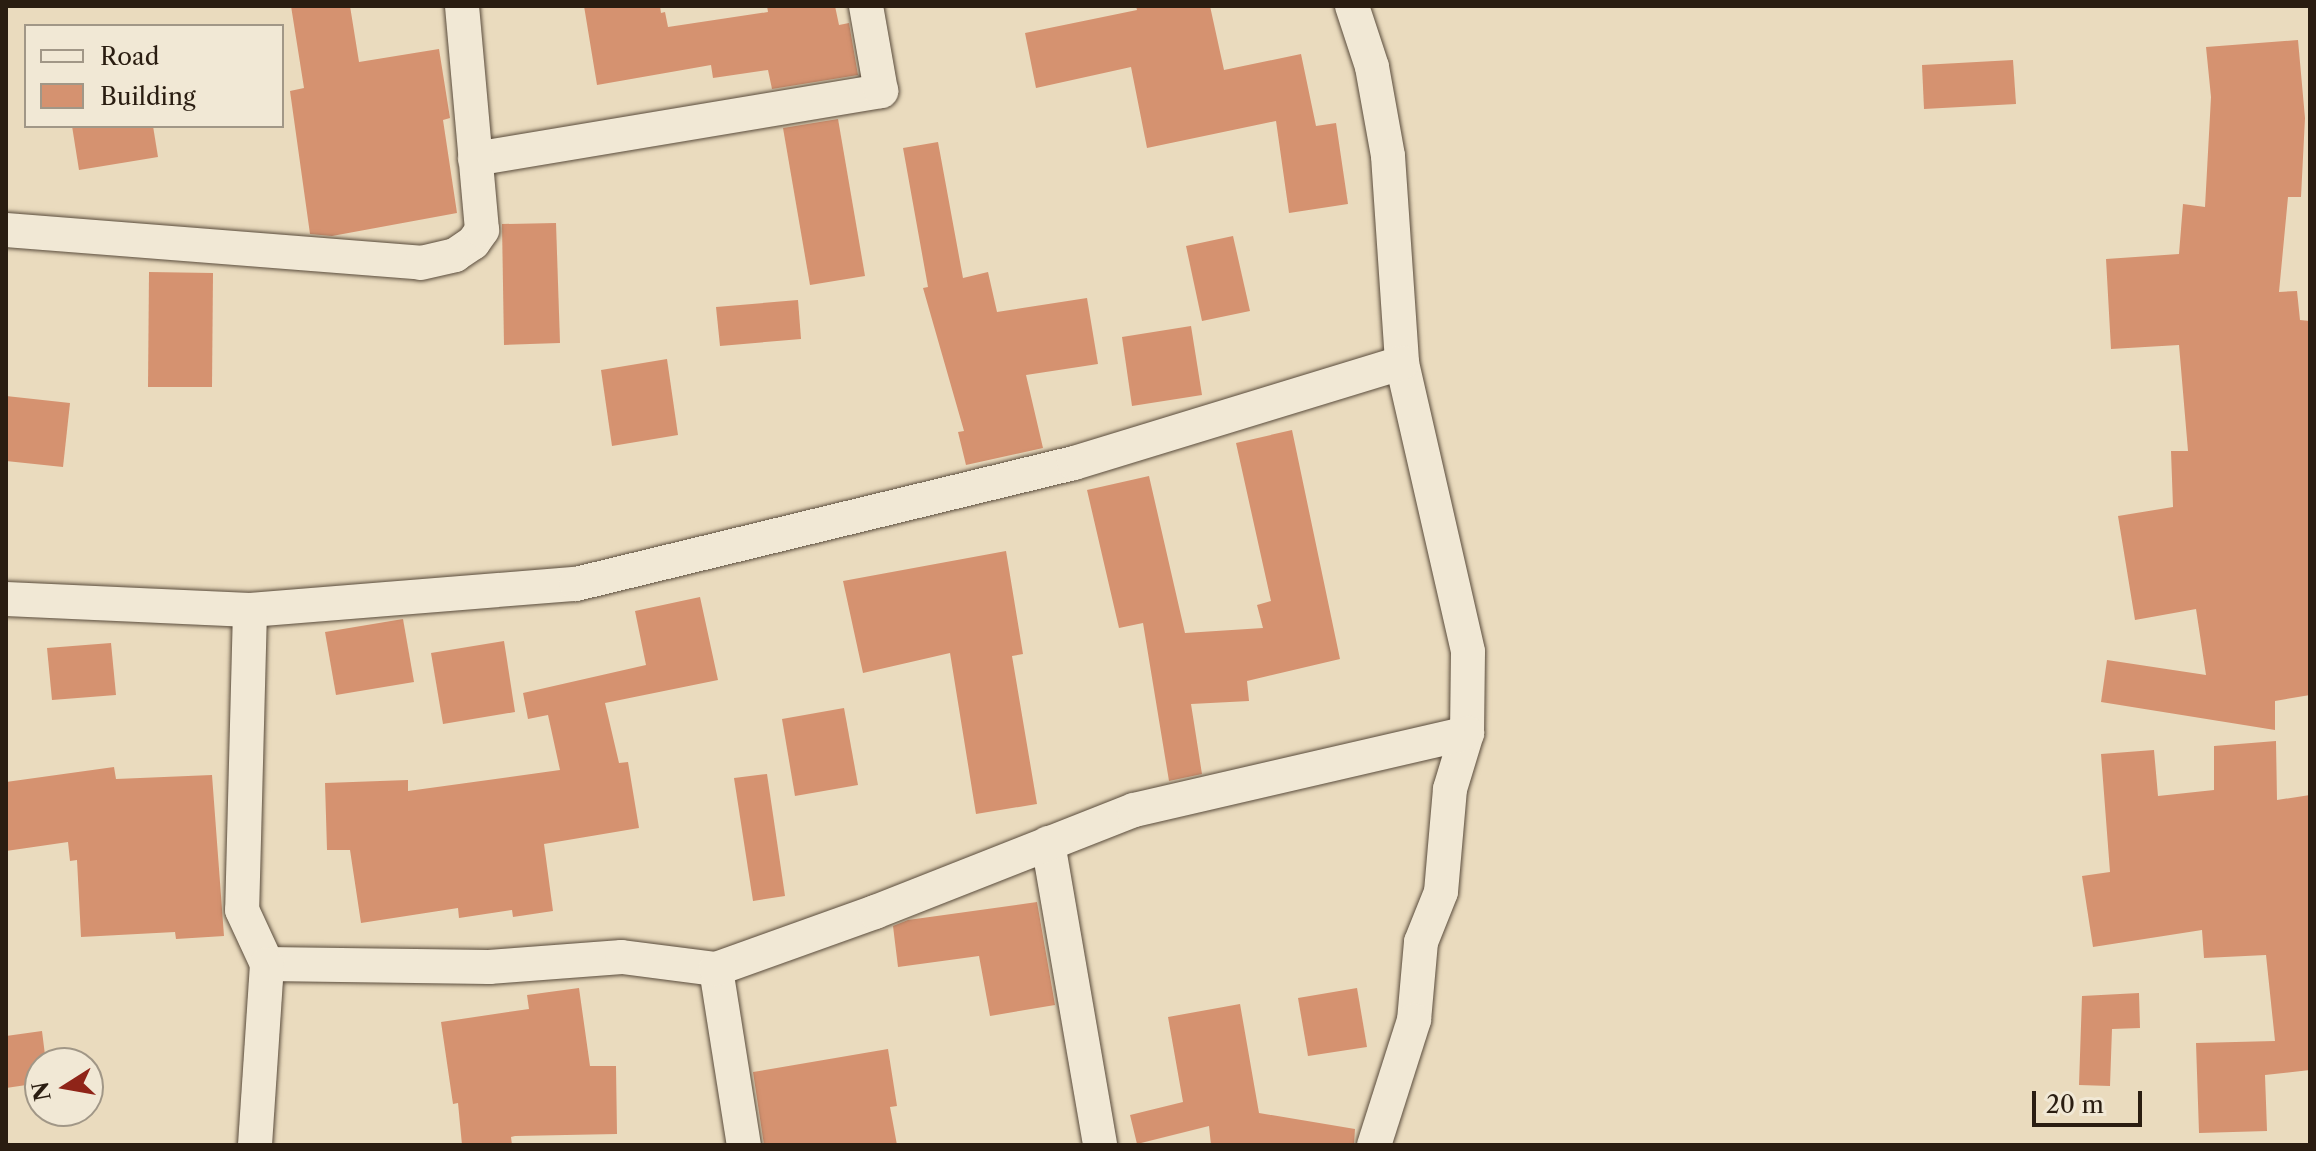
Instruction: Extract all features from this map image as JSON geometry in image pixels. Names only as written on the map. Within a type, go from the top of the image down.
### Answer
[{"type":"street","points":[[6,230],[421,263],[455,255],[473,243],[482,230],[462,6]]},
{"type":"street","points":[[475,159],[881,91],[866,6]]},
{"type":"street","points":[[1352,6],[1372,67],[1388,156],[1402,363],[1468,652],[1467,733],[1450,789],[1441,892],[1421,942],[1414,1020],[1374,1145]]},
{"type":"street","points":[[6,599],[250,610],[576,584],[1074,463],[1402,363]]},
{"type":"street","points":[[250,610],[242,910],[267,964],[255,1145]]},
{"type":"street","points":[[267,964],[489,967],[622,957],[716,969],[875,912],[1134,810],[1467,733]]},
{"type":"street","points":[[1048,843],[1100,1145]]},
{"type":"street","points":[[716,969],[744,1145]]},
{"type":"building","points":[[291,6],[350,6],[359,62],[439,49],[450,118],[443,120],[457,213],[332,236],[310,234],[290,91],[304,88]]},
{"type":"building","points":[[584,6],[660,6],[661,13],[665,12],[668,27],[768,12],[767,6],[835,6],[839,25],[849,23],[858,75],[772,89],[768,70],[713,78],[711,65],[597,85]]},
{"type":"building","points":[[1136,6],[1210,6],[1224,70],[1301,54],[1316,126],[1336,123],[1348,204],[1289,213],[1276,121],[1147,148],[1131,67],[1036,88],[1025,33],[1137,10]]},
{"type":"building","points":[[2298,40],[2305,118],[2301,197],[2288,197],[2279,292],[2297,291],[2300,320],[2310,321],[2310,695],[2275,701],[2275,730],[2101,702],[2107,660],[2206,675],[2196,609],[2135,620],[2118,516],[2173,507],[2171,451],[2188,451],[2179,345],[2111,349],[2106,259],[2179,254],[2183,204],[2205,207],[2211,97],[2206,47]]},
{"type":"building","points":[[2013,60],[2016,104],[1924,109],[1922,65]]},
{"type":"building","points":[[838,119],[865,276],[810,285],[783,128]]},
{"type":"building","points":[[72,128],[153,128],[158,157],[79,170]]},
{"type":"building","points":[[938,142],[963,278],[988,272],[997,312],[1087,298],[1098,364],[1026,375],[1043,448],[966,465],[958,432],[964,431],[923,288],[928,287],[903,148]]},
{"type":"building","points":[[556,223],[560,343],[504,345],[502,224]]},
{"type":"building","points":[[1233,236],[1250,311],[1202,321],[1186,246]]},
{"type":"building","points":[[149,272],[213,273],[212,387],[148,387]]},
{"type":"building","points":[[798,300],[801,339],[720,346],[716,307]]},
{"type":"building","points":[[1191,326],[1202,395],[1132,406],[1122,337]]},
{"type":"building","points":[[667,359],[678,435],[612,446],[601,370]]},
{"type":"building","points":[[6,396],[70,403],[63,467],[6,461]]},
{"type":"building","points":[[1292,430],[1340,659],[1247,681],[1249,701],[1191,704],[1202,774],[1169,781],[1143,623],[1119,628],[1087,490],[1149,476],[1185,633],[1263,628],[1257,605],[1271,601],[1236,443]]},
{"type":"building","points":[[1006,551],[1023,654],[1012,656],[1037,804],[976,814],[950,653],[863,673],[843,581]]},
{"type":"building","points":[[700,597],[718,680],[605,703],[619,763],[628,762],[639,828],[544,844],[553,911],[513,917],[512,910],[459,918],[458,908],[361,923],[350,850],[327,850],[325,783],[408,780],[408,791],[560,770],[548,715],[528,719],[523,693],[646,665],[635,611]]},
{"type":"building","points":[[403,619],[414,682],[336,695],[325,632]]},
{"type":"building","points":[[504,641],[515,712],[443,724],[431,653]]},
{"type":"building","points":[[111,643],[116,695],[52,700],[47,648]]},
{"type":"building","points":[[844,708],[858,785],[795,796],[782,719]]},
{"type":"building","points":[[2276,741],[2277,800],[2310,795],[2310,1070],[2265,1075],[2267,1131],[2199,1133],[2196,1043],[2275,1041],[2266,955],[2204,958],[2202,930],[2093,947],[2082,876],[2110,872],[2101,754],[2154,750],[2158,796],[2214,790],[2214,746]]},
{"type":"building","points":[[114,767],[116,779],[212,775],[224,936],[176,939],[175,932],[81,937],[77,860],[70,861],[68,842],[6,851],[6,782]]},
{"type":"building","points":[[767,774],[785,896],[753,901],[734,778]]},
{"type":"building","points":[[1037,902],[1055,1005],[990,1016],[979,956],[898,967],[893,926],[908,920]]},
{"type":"building","points":[[579,988],[590,1066],[616,1066],[617,1134],[515,1136],[511,1137],[512,1145],[462,1145],[458,1103],[453,1104],[441,1022],[529,1009],[527,995]]},
{"type":"building","points":[[1357,988],[1367,1047],[1308,1056],[1298,998]]},
{"type":"building","points":[[2139,993],[2140,1028],[2112,1029],[2110,1086],[2079,1085],[2082,996]]},
{"type":"building","points":[[1240,1004],[1259,1113],[1355,1129],[1354,1145],[1211,1145],[1209,1126],[1137,1144],[1130,1115],[1183,1102],[1168,1017]]},
{"type":"building","points":[[42,1031],[44,1047],[24,1047],[24,1085],[6,1088],[6,1036]]},
{"type":"building","points":[[888,1049],[897,1106],[890,1107],[897,1145],[764,1145],[753,1072]]}]
